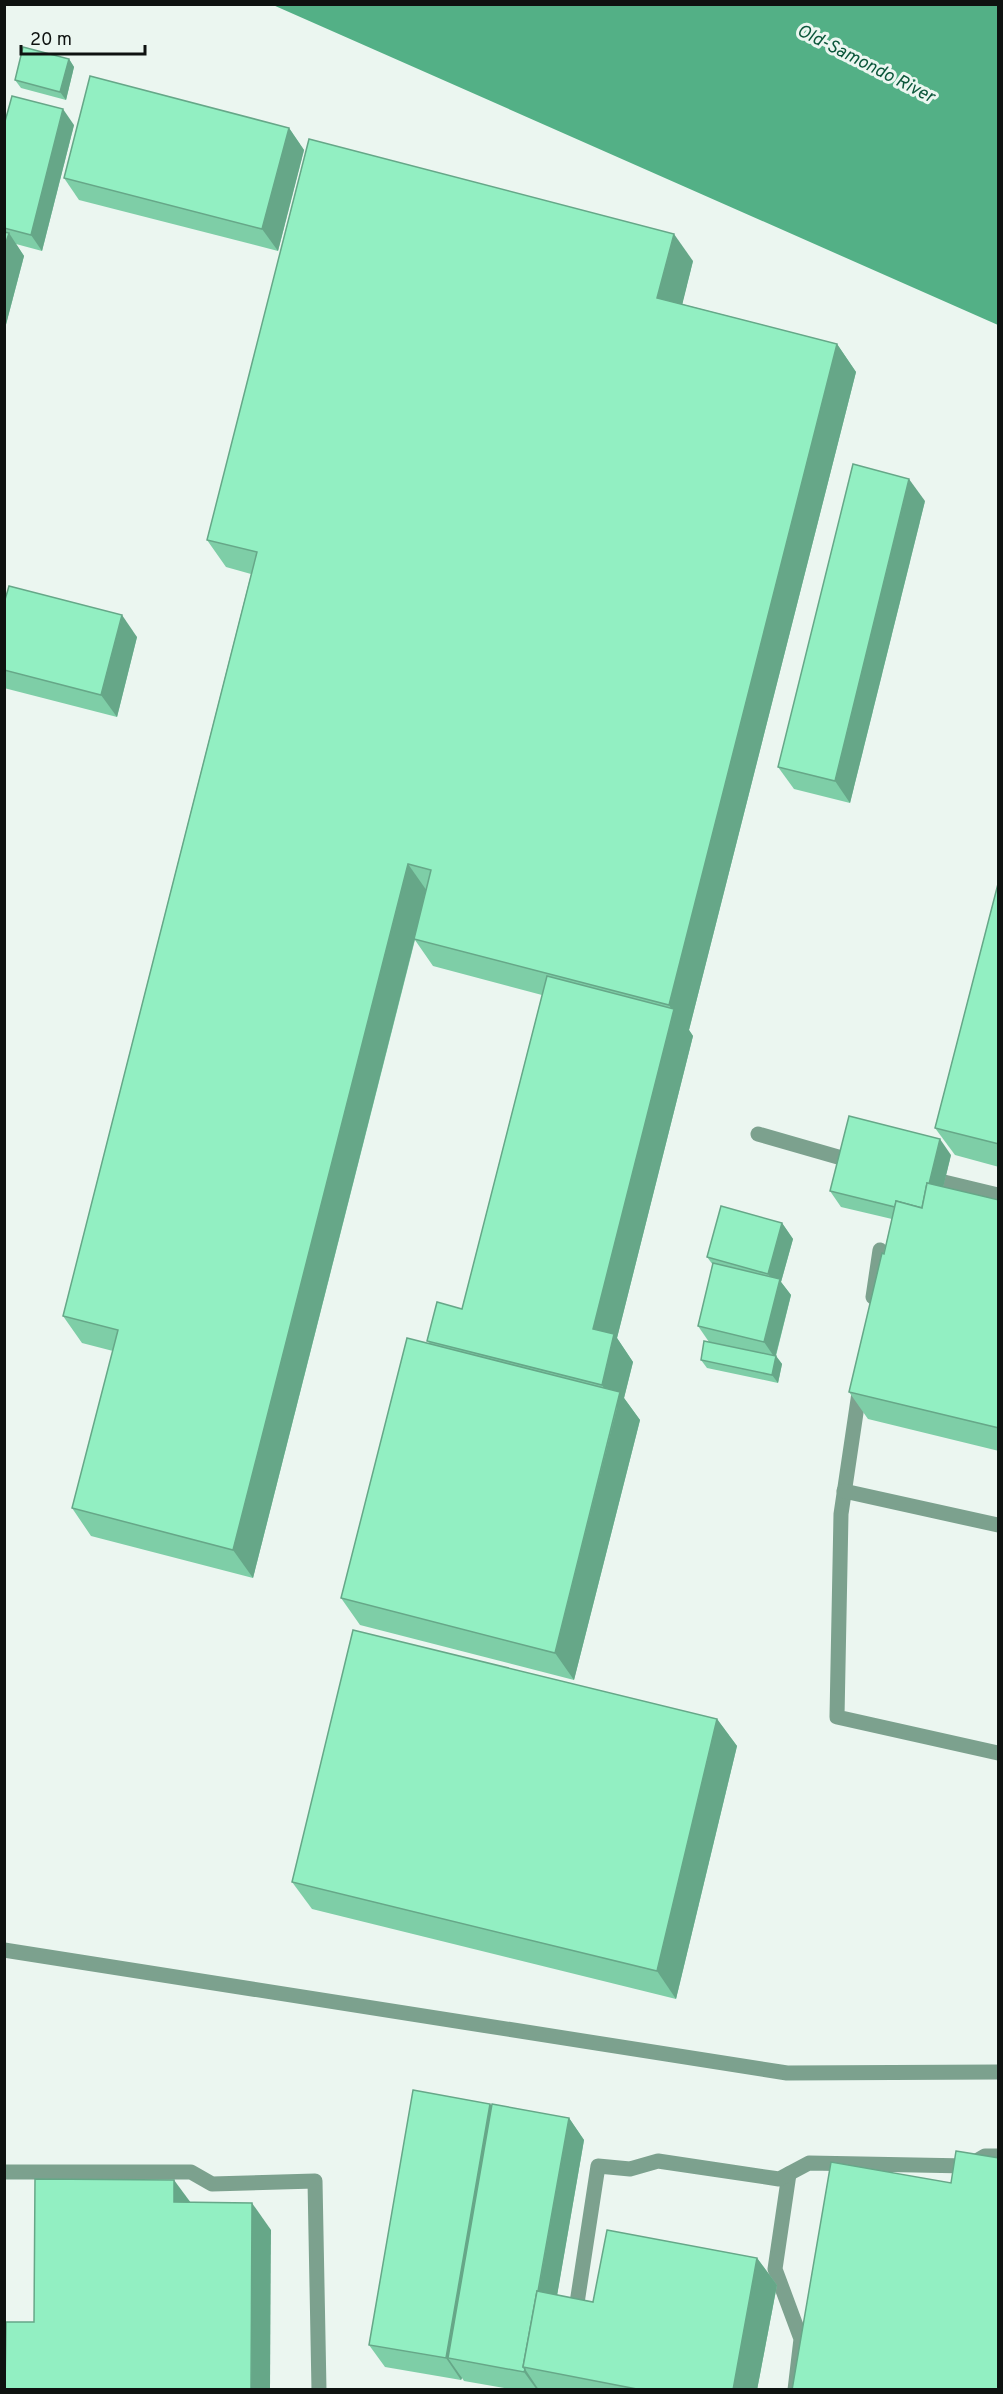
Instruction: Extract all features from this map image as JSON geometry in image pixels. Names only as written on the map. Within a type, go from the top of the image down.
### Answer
[{"type":"street","points":[[758,1134],[852,1161]]},
{"type":"street","points":[[945,1182],[999,1195]]},
{"type":"street","points":[[872,1308],[880,1250]]},
{"type":"street","points":[[861,1376],[841,1514],[837,1717],[999,1753]]},
{"type":"street","points":[[844,1491],[999,1526]]},
{"type":"street","points":[[4,1950],[787,2073],[999,2072]]},
{"type":"street","points":[[577,2304],[598,2166],[630,2169],[658,2161],[779,2178],[809,2163],[968,2166],[986,2156],[999,2156]]},
{"type":"street","points":[[4,2172],[191,2172],[212,2184],[315,2181],[319,2390]]},
{"type":"street","points":[[789,2174],[775,2269],[801,2339],[795,2390]]},
{"type":"water","name":"Old-Samondo River","points":[[273,5],[998,5],[998,325]]},
{"type":"building","points":[[23,47],[69,59],[60,92],[15,80]]},
{"type":"building","points":[[90,76],[289,128],[262,229],[64,178]]},
{"type":"building","points":[[12,96],[63,109],[31,235],[4,228],[4,125]]},
{"type":"building","points":[[309,139],[674,234],[657,298],[837,344],[669,1005],[414,939],[431,870],[408,864],[233,1550],[72,1508],[118,1330],[63,1316],[257,552],[207,540]]},
{"type":"building","points":[[4,232],[9,233],[4,249]]},
{"type":"building","points":[[853,464],[909,479],[835,781],[778,767]]},
{"type":"building","points":[[9,586],[122,615],[101,695],[4,670],[4,603]]},
{"type":"building","points":[[999,880],[999,1144],[935,1128]]},
{"type":"building","points":[[547,976],[674,1009],[593,1329],[614,1334],[602,1385],[427,1341],[437,1302],[462,1309]]},
{"type":"building","points":[[849,1116],[940,1139],[922,1208],[896,1201],[895,1207],[830,1191]]},
{"type":"building","points":[[927,1183],[999,1200],[999,1428],[849,1392],[896,1201],[922,1208]]},
{"type":"building","points":[[721,1206],[782,1223],[768,1274],[707,1257]]},
{"type":"building","points":[[713,1263],[780,1279],[764,1342],[698,1326]]},
{"type":"building","points":[[407,1338],[620,1392],[555,1653],[341,1598]]},
{"type":"building","points":[[704,1341],[776,1356],[772,1375],[701,1360]]},
{"type":"building","points":[[353,1630],[717,1719],[657,1971],[292,1882]]},
{"type":"building","points":[[413,2090],[490,2104],[446,2358],[369,2345]]},
{"type":"building","points":[[492,2104],[569,2118],[523,2367],[524,2372],[448,2358]]},
{"type":"building","points":[[956,2151],[999,2158],[999,2390],[792,2390],[831,2162],[951,2183]]},
{"type":"building","points":[[35,2179],[174,2180],[174,2202],[252,2203],[251,2390],[5,2390],[6,2322],[34,2322]]},
{"type":"building","points":[[607,2230],[757,2258],[733,2390],[642,2390],[523,2367],[537,2291],[593,2302]]}]
